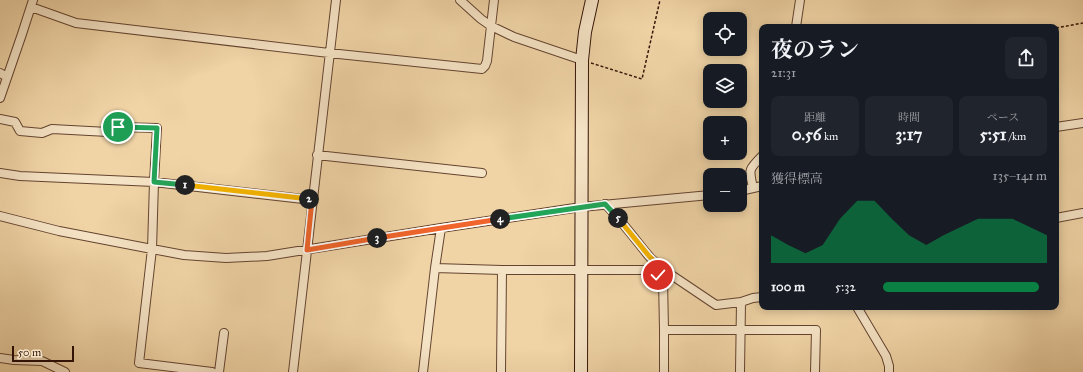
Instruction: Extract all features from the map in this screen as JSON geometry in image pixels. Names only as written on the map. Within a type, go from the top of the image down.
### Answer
[{"type":"street","points":[[293,372],[336,0]]},
{"type":"street","points":[[460,0],[491,26],[514,37],[582,60]]},
{"type":"street","points":[[0,98],[4,75],[32,4],[76,23],[482,70],[487,61],[494,0]]},
{"type":"street","points":[[581,372],[582,60],[585,32],[592,0]]},
{"type":"street","points":[[796,24],[800,0]]},
{"type":"street","points":[[0,119],[15,122],[20,131],[42,132],[52,129],[108,132],[118,127],[157,128],[152,249],[139,363],[212,372]]},
{"type":"street","points":[[1059,127],[1083,123]]},
{"type":"street","points":[[317,155],[482,173]]},
{"type":"street","points":[[753,188],[750,171],[751,166],[759,159]]},
{"type":"street","points":[[0,173],[20,176],[154,182],[312,200]]},
{"type":"street","points":[[747,189],[759,187]]},
{"type":"street","points":[[0,216],[59,231],[184,255],[226,258],[267,256],[581,207],[703,196]]},
{"type":"street","points":[[605,204],[614,212],[661,272],[663,279],[664,372]]},
{"type":"street","points":[[1059,217],[1083,213]]},
{"type":"street","points":[[423,372],[441,228]]},
{"type":"street","points":[[435,268],[502,270],[653,270],[661,272],[716,305],[741,302],[759,297]]},
{"type":"street","points":[[501,372],[502,270]]},
{"type":"street","points":[[740,372],[741,302]]},
{"type":"street","points":[[859,310],[886,356],[889,372]]},
{"type":"street","points":[[664,330],[816,330],[815,372]]},
{"type":"street","points":[[219,372],[224,332]]},
{"type":"street","points":[[0,358],[14,360],[42,360],[65,372]]},
{"type":"path","points":[[582,60],[642,79],[660,0]]},
{"type":"path","points":[[1059,27],[1083,23]]},
{"type":"route","points":[[118,127],[157,128],[154,182],[312,200],[307,250],[441,228],[605,204],[614,212],[649,256],[664,270],[658,275]]}]
